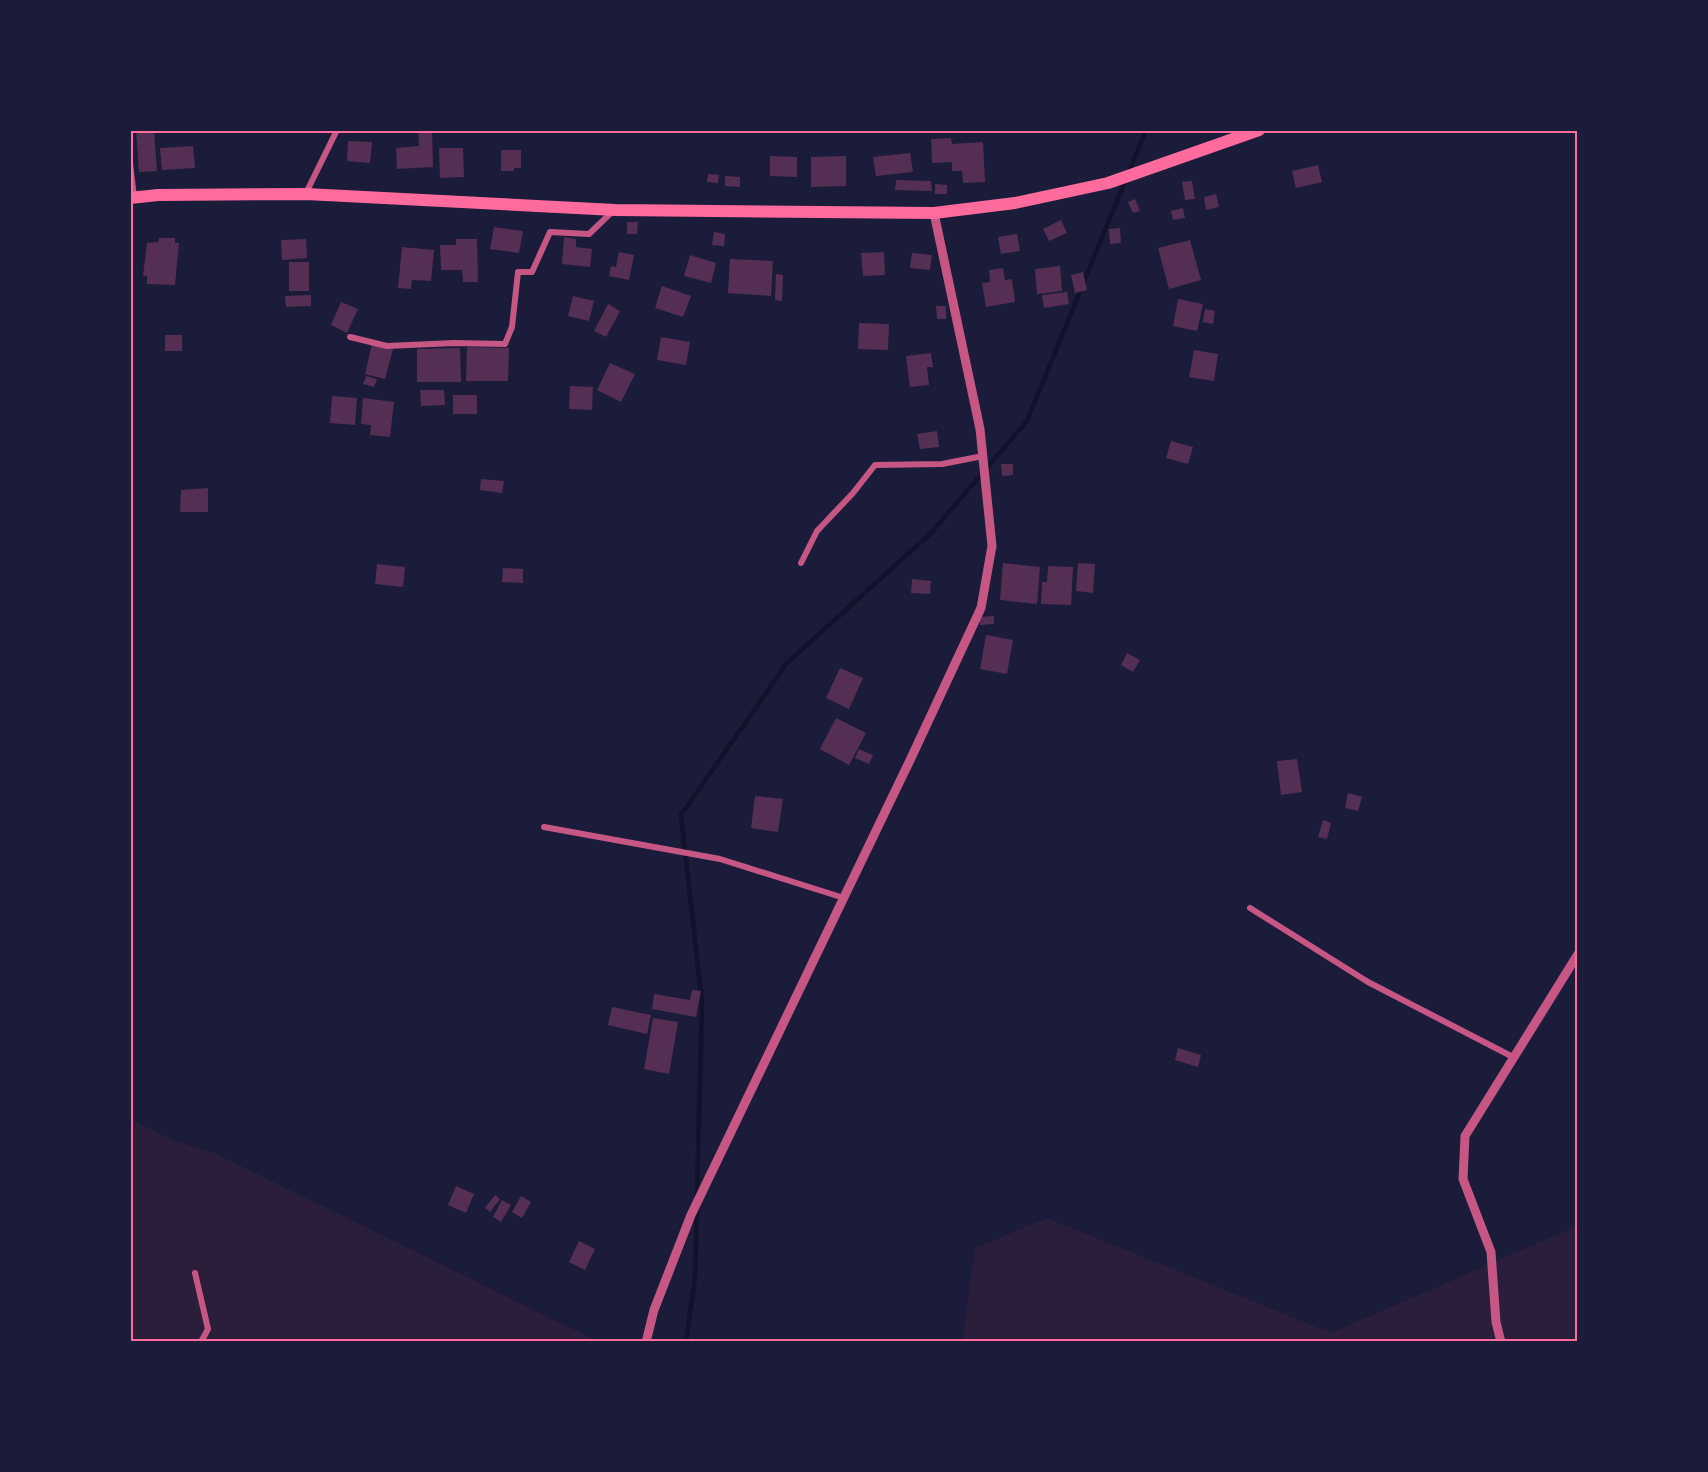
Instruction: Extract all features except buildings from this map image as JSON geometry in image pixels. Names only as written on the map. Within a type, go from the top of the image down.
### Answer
[{"type":"highway","points":[[132,198],[158,195],[306,194],[615,210],[934,213],[1015,203],[1108,183],[1259,130]]},
{"type":"street","points":[[306,194],[337,130]]},
{"type":"street","points":[[130,163],[132,198]]},
{"type":"street","points":[[350,337],[387,346],[454,343],[506,344],[512,327],[518,272],[532,272],[550,232],[589,234],[615,210]]},
{"type":"street","points":[[646,1341],[654,1310],[691,1215],[981,608],[992,546],[980,429],[934,213]]},
{"type":"street","points":[[801,563],[817,531],[875,465],[942,464],[983,456]]},
{"type":"street","points":[[544,827],[720,859],[844,898]]},
{"type":"street","points":[[1250,908],[1368,981],[1513,1058]]},
{"type":"street","points":[[1501,1341],[1496,1322],[1491,1252],[1463,1179],[1466,1136],[1578,954]]},
{"type":"street","points":[[195,1273],[208,1329],[201,1341]]},
{"type":"shaded area","points":[[130,1119],[182,1143],[215,1153],[597,1341],[131,1341]]},
{"type":"shaded area","points":[[1047,1218],[1331,1333],[1577,1226],[1577,1341],[962,1342],[975,1248]]},
{"type":"waterway","points":[[697,1195],[702,1003],[681,815],[787,663],[931,533],[1027,421],[1146,130]]},
{"type":"waterway","points":[[686,1342],[695,1277],[697,1210]]}]
